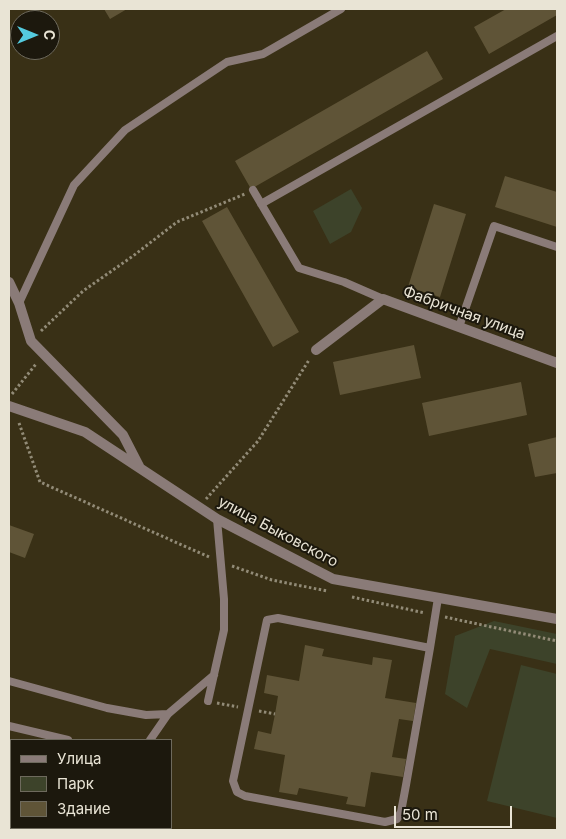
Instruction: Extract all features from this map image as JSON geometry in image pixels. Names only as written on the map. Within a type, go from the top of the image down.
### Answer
[{"type":"street","points":[[9,282],[19,303],[31,341],[123,436],[141,468]]},
{"type":"street","name":"Фабричная улица","points":[[316,350],[383,299],[557,363]]},
{"type":"street","name":"улица Быковского","points":[[9,406],[85,432],[217,519],[333,579],[557,619]]},
{"type":"lane","points":[[19,303],[74,185],[125,130],[227,62],[262,54],[341,9]]},
{"type":"lane","points":[[261,204],[557,36]]},
{"type":"lane","points":[[253,190],[298,268],[344,282],[383,299]]},
{"type":"lane","points":[[459,327],[494,226],[557,247]]},
{"type":"lane","points":[[208,701],[224,630],[224,599],[217,519]]},
{"type":"lane","points":[[430,648],[278,618],[267,620],[233,781],[237,792],[245,796],[385,822],[396,819],[401,812],[436,615],[438,598]]},
{"type":"lane","points":[[151,739],[168,714],[214,675]]},
{"type":"lane","points":[[9,681],[107,708],[146,716],[168,714]]},
{"type":"lane","points":[[9,726],[64,739]]},
{"type":"path","points":[[31,341],[83,291],[133,256],[176,222],[253,190]]},
{"type":"path","points":[[199,507],[258,441],[316,350]]},
{"type":"path","points":[[9,398],[31,374],[43,353]]},
{"type":"path","points":[[14,421],[20,423],[40,482],[220,562],[272,580],[330,592]]},
{"type":"path","points":[[349,596],[557,640]]},
{"type":"green space","points":[[351,189],[362,208],[351,232],[330,244],[313,211]]},
{"type":"green space","points":[[494,621],[557,634],[557,664],[490,649],[467,708],[445,694],[455,636]]},
{"type":"green space","points":[[521,665],[557,674],[557,818],[487,801]]},
{"type":"building","points":[[104,9],[127,9],[110,19]]},
{"type":"building","points":[[506,9],[557,9],[557,15],[489,54],[474,27]]},
{"type":"building","points":[[427,51],[443,79],[251,189],[235,161]]},
{"type":"building","points":[[505,176],[557,192],[557,227],[495,207]]},
{"type":"building","points":[[434,204],[466,214],[440,297],[408,287]]},
{"type":"building","points":[[227,207],[299,332],[273,347],[202,221]]},
{"type":"building","points":[[414,345],[421,378],[340,395],[333,362]]},
{"type":"building","points":[[521,382],[527,415],[429,436],[422,403]]},
{"type":"building","points":[[557,437],[557,473],[535,477],[528,444]]},
{"type":"building","points":[[9,525],[34,534],[25,558],[9,552]]},
{"type":"building","points":[[305,645],[324,649],[322,656],[372,665],[373,657],[392,660],[385,698],[416,703],[413,721],[399,719],[392,757],[406,759],[403,777],[371,772],[365,807],[346,804],[348,797],[299,788],[297,795],[279,792],[285,755],[254,749],[258,731],[271,734],[275,714],[278,696],[264,693],[267,675],[299,681]]}]
